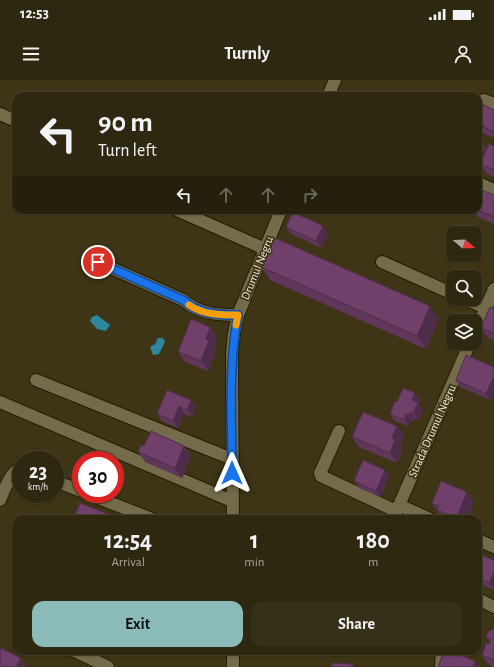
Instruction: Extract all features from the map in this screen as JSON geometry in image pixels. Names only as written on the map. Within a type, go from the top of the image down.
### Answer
[{"type":"street","points":[[330,92],[335,80]]},
{"type":"street","points":[[0,114],[12,119]]},
{"type":"street","points":[[482,185],[494,190]]},
{"type":"street","points":[[186,214],[265,249]]},
{"type":"street","name":"Drumul Negru","points":[[232,515],[232,354],[234,333],[238,315],[279,214]]},
{"type":"street","points":[[98,262],[183,300],[194,309],[220,315],[238,315]]},
{"type":"street","points":[[382,262],[446,291]]},
{"type":"street","points":[[482,317],[493,292]]},
{"type":"street","points":[[481,306],[486,308]]},
{"type":"street","name":"Strada Drumul Negru","points":[[396,512],[467,350]]},
{"type":"street","points":[[36,380],[232,459]]},
{"type":"street","points":[[0,402],[232,502]]},
{"type":"street","points":[[339,431],[320,473],[321,476],[396,512],[411,515]]},
{"type":"street","points":[[0,500],[12,475]]},
{"type":"street","points":[[111,503],[142,515]]},
{"type":"street","points":[[482,542],[494,547]]},
{"type":"street","points":[[482,601],[494,606]]},
{"type":"street","points":[[83,655],[108,667]]},
{"type":"street","points":[[233,655],[233,667]]},
{"type":"street","points":[[441,667],[442,655]]},
{"type":"water","points":[[97,315],[110,325],[106,331],[97,329],[90,321],[92,317]]},
{"type":"water","points":[[158,338],[163,338],[165,342],[159,354],[153,355],[150,347],[155,344]]},
{"type":"building","points":[[482,104],[494,110],[494,132],[482,126]]},
{"type":"building","points":[[489,144],[494,146],[494,170],[482,165],[482,160]]},
{"type":"building","points":[[482,146],[485,147],[482,155]]},
{"type":"building","points":[[482,190],[494,195],[494,217],[482,212]]},
{"type":"building","points":[[292,214],[297,214],[323,226],[316,241],[286,227]]},
{"type":"building","points":[[275,238],[430,306],[417,336],[261,267]]},
{"type":"building","points":[[494,306],[494,333],[482,328],[490,307],[493,309]]},
{"type":"building","points":[[191,319],[210,327],[206,339],[209,340],[201,361],[178,352]]},
{"type":"building","points":[[466,355],[494,367],[494,376],[486,394],[456,380]]},
{"type":"building","points":[[403,388],[415,393],[412,400],[418,402],[413,413],[410,412],[409,415],[406,414],[404,420],[390,414],[395,401],[397,402]]},
{"type":"building","points":[[167,390],[191,400],[187,410],[179,406],[173,421],[157,414]]},
{"type":"building","points":[[363,412],[397,426],[392,438],[395,440],[390,453],[352,437]]},
{"type":"building","points":[[151,431],[184,446],[175,468],[138,452],[141,445],[144,446]]},
{"type":"building","points":[[363,460],[385,470],[376,491],[354,481]]},
{"type":"building","points":[[441,481],[467,492],[458,515],[449,515],[437,510],[439,506],[432,503]]},
{"type":"building","points":[[80,503],[110,515],[75,515]]},
{"type":"building","points":[[482,556],[494,560],[494,573],[489,583],[482,580]]},
{"type":"building","points":[[494,628],[494,660],[482,655],[486,643],[489,644],[491,639],[486,636],[488,632]]},
{"type":"building","points":[[1,648],[12,654],[12,655],[21,658],[16,667],[0,667]]},
{"type":"building","points":[[442,655],[460,655],[475,661],[473,667],[438,667]]},
{"type":"building","points":[[332,663],[353,664],[353,667],[332,667]]},
{"type":"slow traffic","points":[[189,305],[194,309],[220,315],[238,315],[236,325]]},
{"type":"route","points":[[98,262],[183,300],[194,309],[220,315],[238,315],[234,333],[232,354],[232,473]]}]
